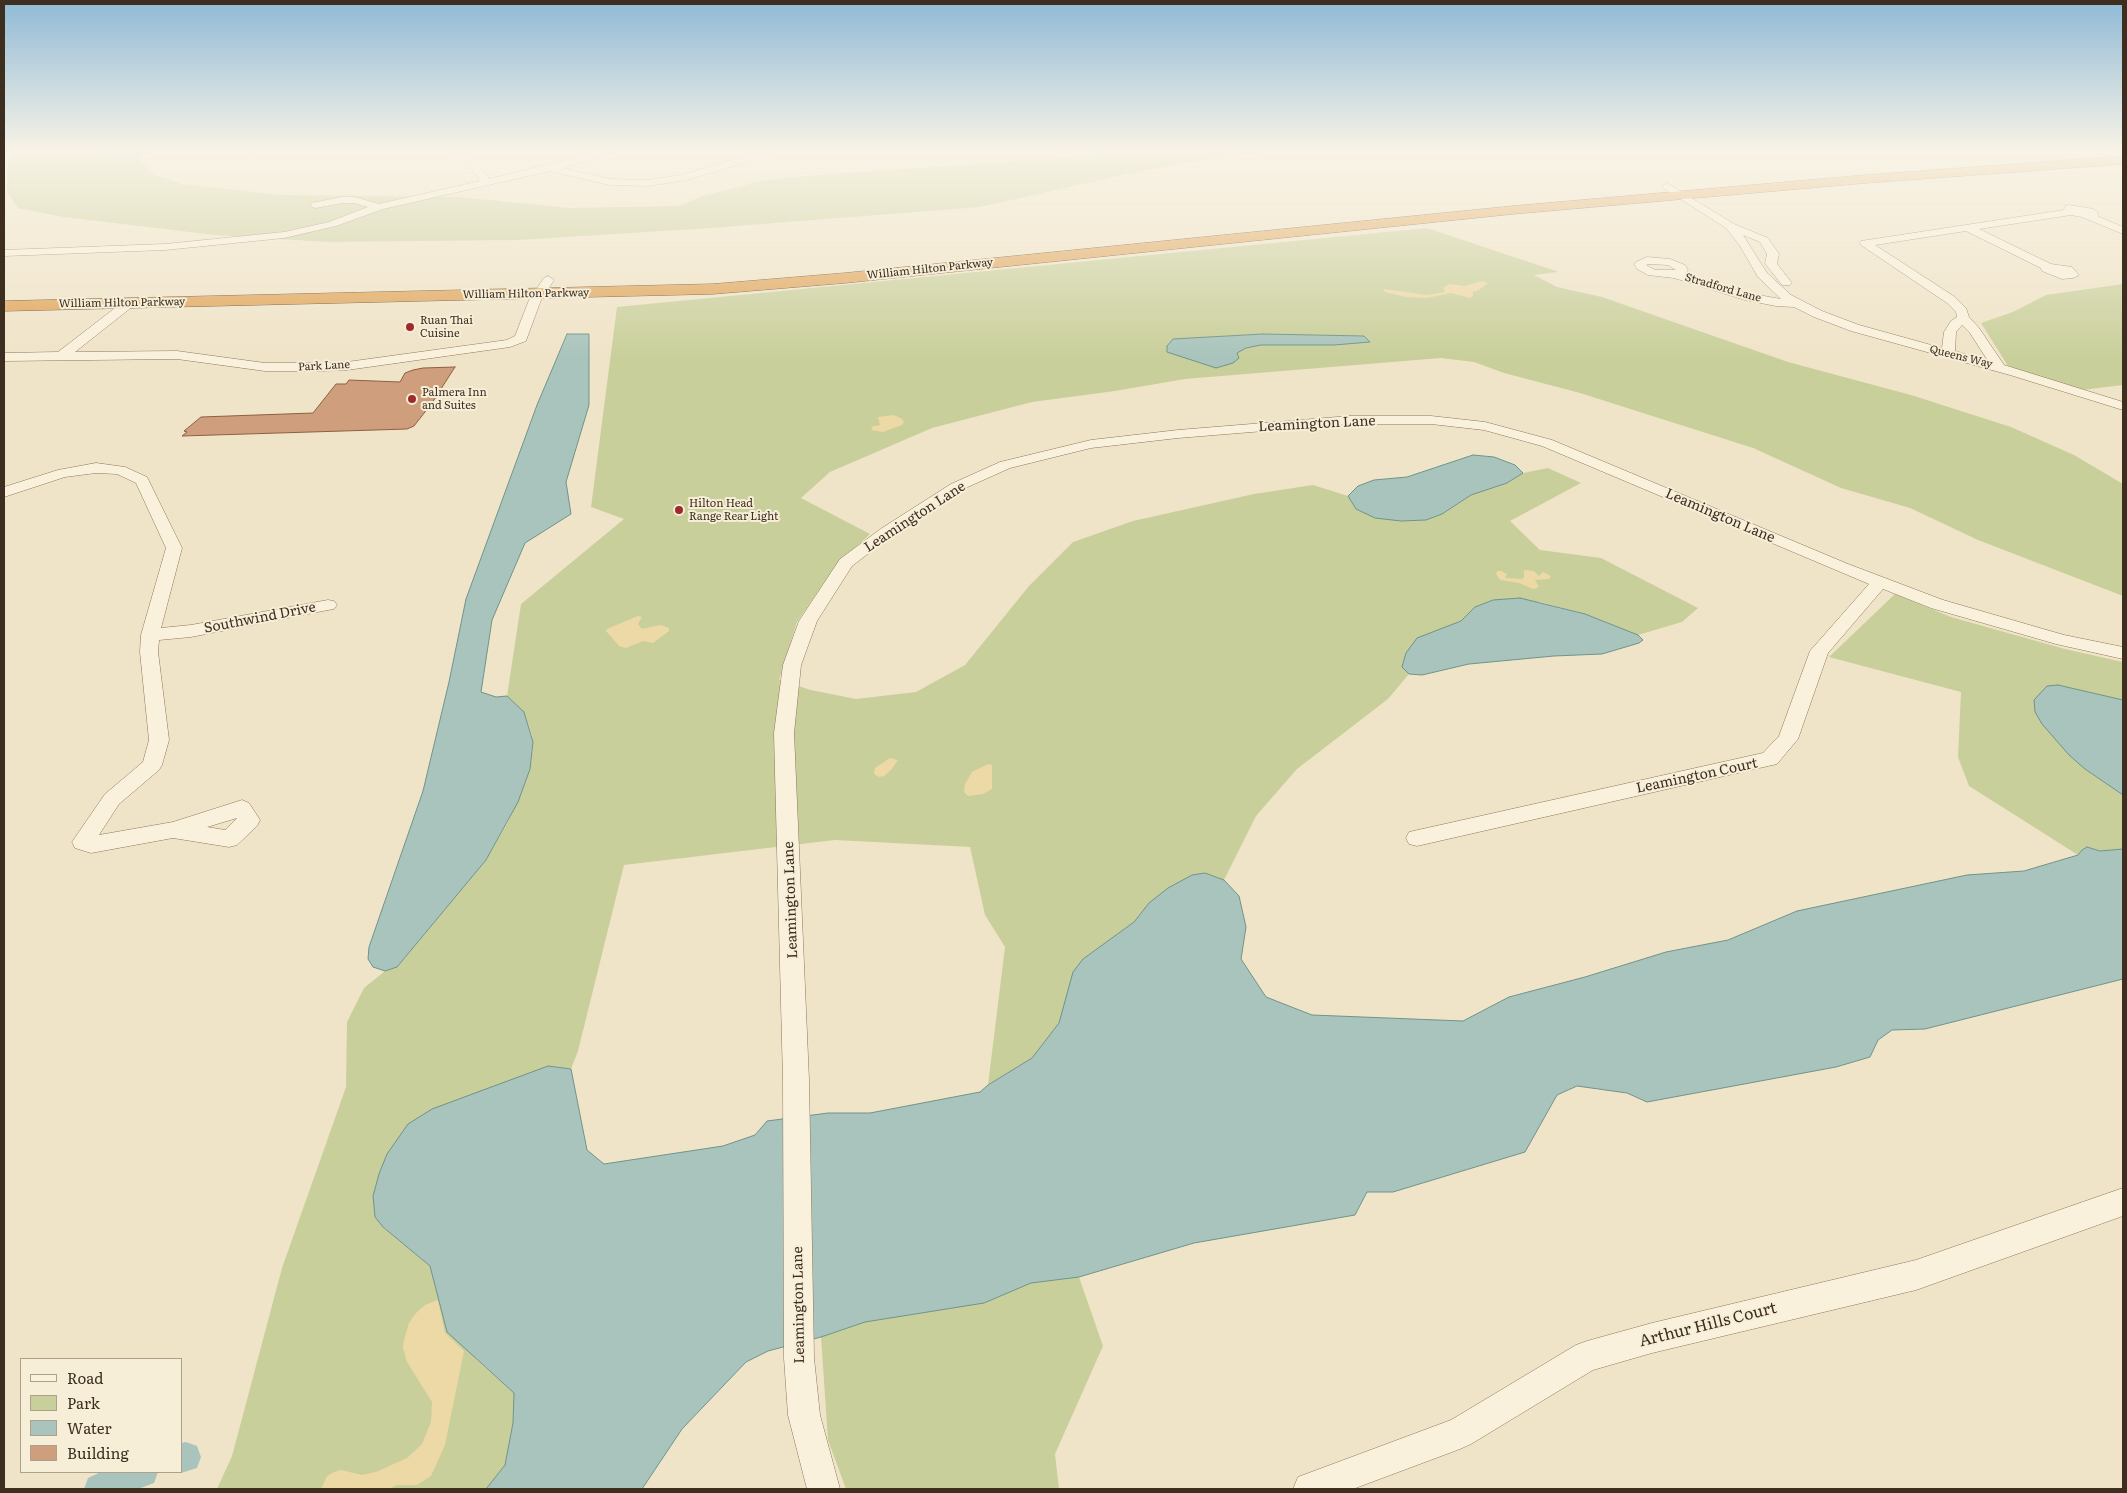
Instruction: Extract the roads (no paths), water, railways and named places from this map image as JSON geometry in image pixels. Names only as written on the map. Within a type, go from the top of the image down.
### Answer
[{"type":"highway","name":"William Hilton Parkway","points":[[4,295],[675,278],[783,271],[1323,219]]},
{"type":"highway","name":"William Hilton Parkway","points":[[4,306],[538,294],[713,288],[846,278],[1443,219]]},
{"type":"highway","points":[[942,268],[1069,247],[1078,242]]},
{"type":"highway","points":[[538,294],[560,285],[675,278]]},
{"type":"highway","points":[[128,304],[154,294],[240,288]]},
{"type":"street","points":[[4,253],[165,247],[284,235],[347,219]]},
{"type":"street","name":"Queens Way","points":[[1719,219],[1730,226],[1764,240],[1773,254],[1771,264],[1784,281],[1802,298],[1800,304]]},
{"type":"street","points":[[1999,367],[1975,331],[1963,318],[1962,311],[1951,300],[1865,242],[2024,219]]},
{"type":"street","points":[[2093,219],[2123,232]]},
{"type":"street","name":"Queens Way","points":[[1730,226],[1745,245],[1762,275],[1787,298],[1818,314],[1854,328],[1999,367],[2123,406]]},
{"type":"street","points":[[1966,227],[2048,267]]},
{"type":"street","name":"Stradford Lane","points":[[1675,275],[1745,296],[1800,304]]},
{"type":"street","name":"Park Lane","points":[[4,358],[177,355],[265,366],[347,366],[510,343],[521,338],[538,294],[548,280]]},
{"type":"street","points":[[62,356],[128,304]]},
{"type":"street","points":[[1948,353],[1950,332],[1955,324],[1963,318]]},
{"type":"street","name":"Leamington Lane","points":[[823,1489],[817,1472],[804,1415],[799,1358],[796,1080],[784,733],[792,665],[808,621],[846,563],[888,531],[956,487],[1005,465],[1091,444],[1188,433],[1350,420],[1432,420],[1485,426],[1547,443],[1937,604],[2062,640],[2123,653]]},
{"type":"street","points":[[4,494],[120,470],[142,480],[174,548],[149,643],[159,740],[152,765],[112,799],[83,842],[91,845],[173,830]]},
{"type":"street","name":"Leamington Court","points":[[1417,838],[1770,760],[1788,739],[1819,651],[1880,582]]},
{"type":"street","name":"Southwind Drive","points":[[149,643],[182,638],[192,631],[328,605]]},
{"type":"street","name":"Arthur Hills Court","points":[[1310,1489],[1460,1433],[1587,1356],[1652,1338],[1916,1275],[2123,1202]]},
{"type":"water","points":[[567,334],[589,334],[589,405],[566,482],[571,514],[525,543],[492,620],[481,692],[496,697],[507,696],[524,712],[533,742],[530,769],[518,802],[486,860],[397,967],[385,971],[373,967],[368,959],[369,947],[423,791],[449,682],[466,599],[537,405]]},
{"type":"water","points":[[1263,334],[1364,336],[1370,342],[1334,345],[1261,345],[1246,348],[1237,353],[1239,358],[1233,363],[1216,368],[1167,352],[1167,346],[1173,339]]},
{"type":"water","points":[[1473,455],[1494,457],[1515,465],[1523,473],[1507,483],[1471,495],[1442,514],[1426,520],[1401,521],[1375,518],[1356,509],[1348,496],[1358,486],[1374,480],[1407,477]]},
{"type":"water","points":[[1520,598],[1585,614],[1638,635],[1643,640],[1639,643],[1602,654],[1554,656],[1469,664],[1422,675],[1409,674],[1402,667],[1406,653],[1417,638],[1461,621],[1475,607],[1493,600]]},
{"type":"water","points":[[2058,685],[2123,700],[2123,795],[2085,769],[2069,755],[2042,724],[2035,712],[2034,700],[2047,686]]},
{"type":"water","points":[[2087,847],[2100,851],[2123,849],[2123,979],[1925,1029],[1892,1030],[1878,1040],[1870,1057],[1836,1067],[1647,1102],[1627,1093],[1577,1086],[1557,1095],[1525,1152],[1393,1192],[1367,1192],[1355,1215],[1194,1243],[1079,1277],[1031,1283],[984,1303],[865,1322],[821,1337],[768,1351],[746,1362],[682,1429],[642,1489],[486,1489],[505,1465],[513,1423],[514,1393],[447,1332],[430,1266],[383,1227],[375,1217],[373,1196],[379,1174],[387,1154],[408,1124],[432,1109],[548,1066],[571,1069],[587,1150],[604,1164],[723,1146],[755,1135],[767,1121],[828,1113],[870,1113],[980,1092],[1032,1058],[1059,1023],[1073,972],[1083,959],[1134,922],[1149,903],[1168,888],[1192,875],[1205,873],[1224,880],[1239,896],[1246,927],[1241,959],[1266,997],[1312,1015],[1463,1021],[1509,997],[1585,977],[1666,952],[1728,940],[1797,911],[1967,875],[2024,871],[2078,855]]},
{"type":"waterway","points":[[182,1458],[186,1457]]},
{"type":"waterway","points":[[99,1489],[140,1473]]},
{"type":"place","name":"Ruan Thai Cuisine","points":[[410,327]]},
{"type":"place","name":"Palmera Inn and Suites","points":[[412,399]]},
{"type":"place","name":"Hilton Head Range Rear Light","points":[[679,510]]}]
